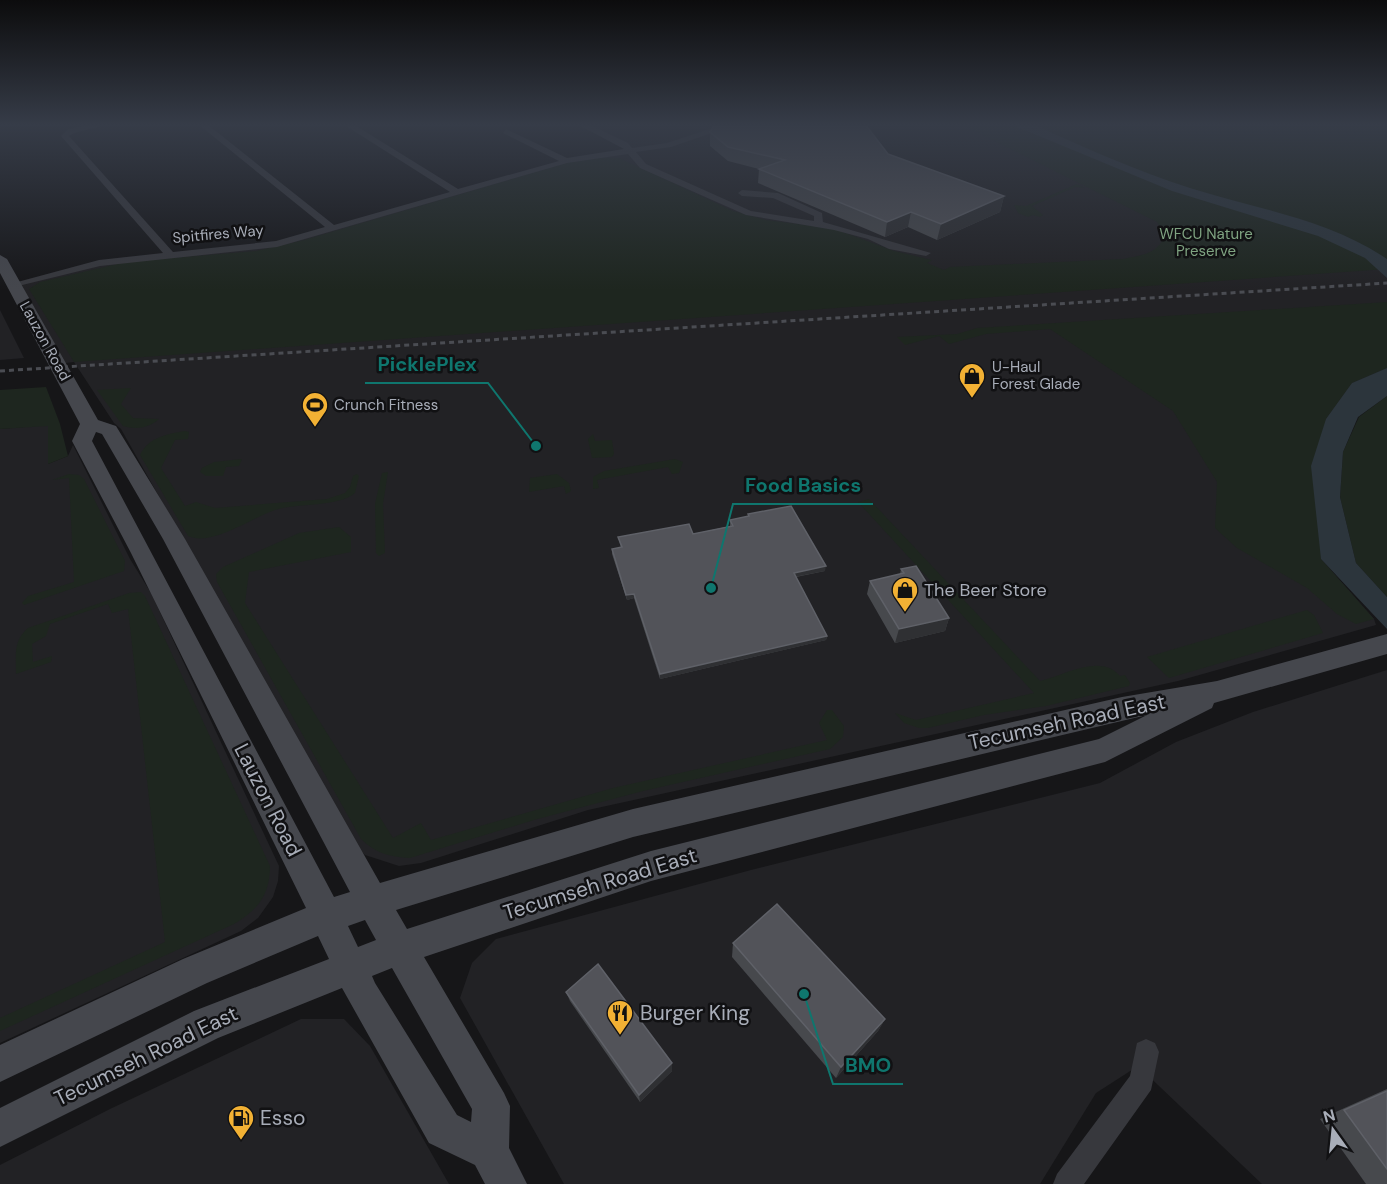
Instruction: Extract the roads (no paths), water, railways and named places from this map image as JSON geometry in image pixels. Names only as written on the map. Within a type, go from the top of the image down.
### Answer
[{"type":"street","points":[[103,179],[170,254]]},
{"type":"street","points":[[271,179],[332,228]]},
{"type":"street","points":[[437,179],[458,192]]},
{"type":"street","name":"Spitfires Way","points":[[14,286],[99,263],[277,244],[502,179]]},
{"type":"street","points":[[673,179],[749,213],[853,231],[900,249],[926,253]]},
{"type":"street","points":[[742,193],[776,195],[819,214],[818,225]]},
{"type":"street","name":"Lauzon Road","points":[[0,259],[90,424],[110,430],[184,556],[372,901],[491,1106],[498,1167]]},
{"type":"street","name":"Lauzon Road","points":[[90,424],[82,441],[156,580],[327,916],[349,968],[443,1129],[498,1167]]},
{"type":"street","name":"Tecumseh Road East","points":[[0,1064],[195,971],[327,916],[372,901],[633,823],[1122,708],[1217,692],[1387,644]]},
{"type":"street","name":"Tecumseh Road East","points":[[0,1128],[207,1024],[400,948],[651,866],[1105,750],[1168,720],[1217,692]]},
{"type":"street","points":[[1067,1184],[1142,1081],[1146,1052]]},
{"type":"railway","points":[[0,371],[1387,283]]},
{"type":"place","name":"U-Haul Forest Glade","points":[[972,399]]},
{"type":"place","name":"Crunch Fitness","points":[[315,428]]},
{"type":"place","name":"PicklePlex","points":[[536,446]]},
{"type":"place","name":"Food Basics","points":[[711,588]]},
{"type":"place","name":"The Beer Store","points":[[905,613]]},
{"type":"place","name":"BMO","points":[[804,994]]},
{"type":"place","name":"Burger King","points":[[620,1036]]},
{"type":"place","name":"Esso","points":[[241,1141]]},
{"type":"park label","name":"WFCU Nature Preserve","points":[[1206,242]]}]
